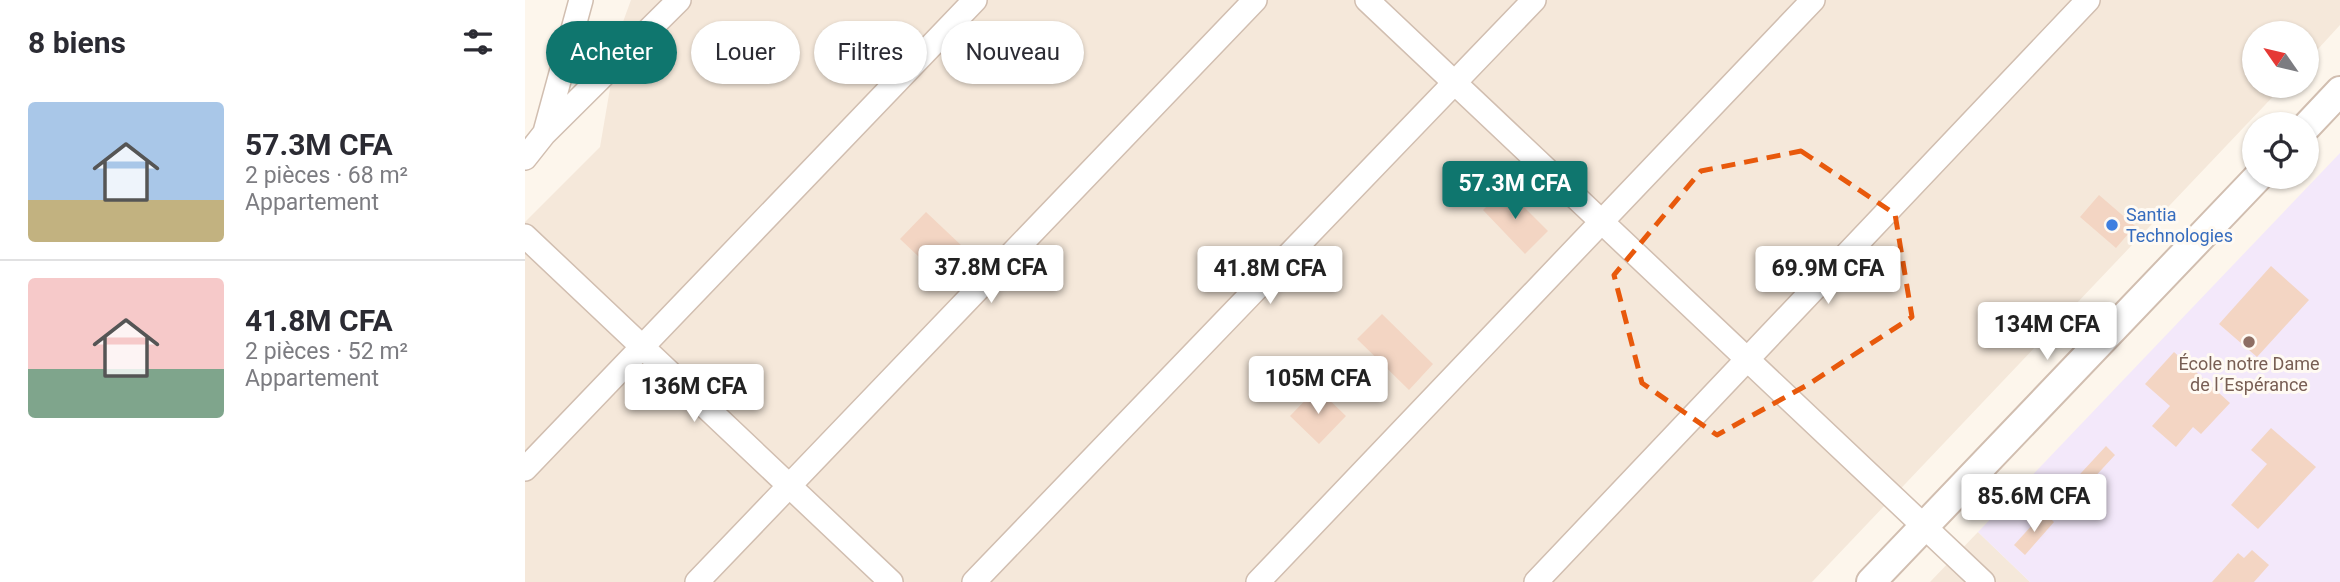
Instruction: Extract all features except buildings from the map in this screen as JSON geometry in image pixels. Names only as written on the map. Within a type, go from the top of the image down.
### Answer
[{"type":"street","points":[[544,134],[581,0]]},
{"type":"street","points":[[525,158],[544,134],[679,0]]},
{"type":"street","points":[[525,469],[975,0]]},
{"type":"street","points":[[697,582],[788,484],[1255,0]]},
{"type":"street","points":[[1367,0],[1983,582]]},
{"type":"street","points":[[974,582],[1534,0]]},
{"type":"street","points":[[1258,582],[1813,0]]},
{"type":"street","points":[[1536,582],[2088,0]]},
{"type":"street","points":[[2319,113],[2340,91]]},
{"type":"street","points":[[1871,582],[2247,189]]},
{"type":"street","points":[[525,236],[891,582]]},
{"type":"highlighted area","points":[[1801,151],[1895,214],[1912,317],[1809,384],[1717,435],[1642,383],[1614,275],[1701,171]]},
{"type":"shaded area","points":[[631,0],[2340,0],[2340,25],[2319,48],[2319,21],[2242,21],[2242,98],[2272,98],[2258,112],[2242,112],[2242,129],[1812,582],[525,582],[525,222],[600,147],[611,84],[677,84],[677,21],[623,21]]},
{"type":"shaded area","name":"École notre Dame de l´Espérance","points":[[2340,153],[2340,582],[2030,582],[1978,532],[2306,189],[2319,189],[2319,175]]},
{"type":"shaded area","points":[[1978,532],[2030,582],[1930,582]]},
{"type":"place","name":"Santia Technologies","points":[[2112,225]]},
{"type":"place","name":"École notre Dame de l´Espérance","points":[[2249,342]]}]
